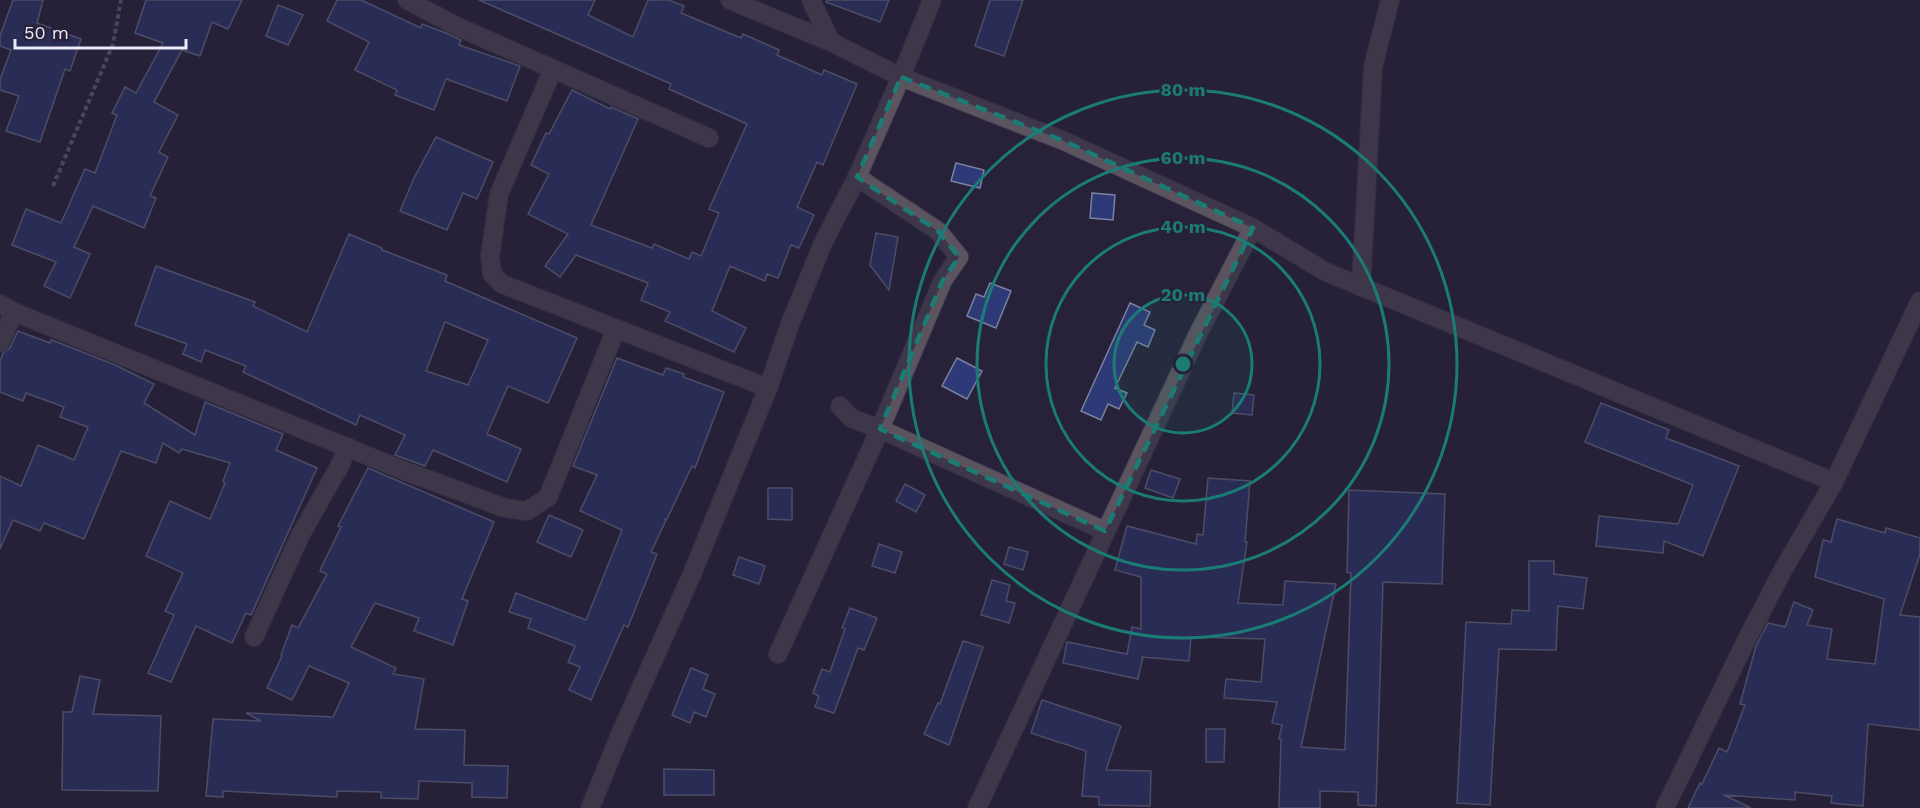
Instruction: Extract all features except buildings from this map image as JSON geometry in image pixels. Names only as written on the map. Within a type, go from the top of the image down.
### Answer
[{"type":"street","points":[[407,0],[456,26],[709,138]]},
{"type":"street","points":[[730,0],[831,42],[901,77],[1064,141],[1253,228],[1326,272],[1834,482]]},
{"type":"street","points":[[811,0],[831,42]]},
{"type":"street","points":[[590,808],[622,730],[692,574],[768,388],[790,324],[823,243],[857,177],[932,0]]},
{"type":"street","points":[[1361,287],[1373,67],[1390,0]]},
{"type":"street","points":[[553,69],[499,194],[490,256],[492,273],[502,284],[768,388]]},
{"type":"street","points":[[778,654],[880,429],[943,280],[959,257],[938,231],[857,177]]},
{"type":"street","points":[[977,808],[1198,334],[1253,228]]},
{"type":"street","points":[[1665,808],[1746,641],[1783,570],[1834,482],[1920,301]]},
{"type":"street","points":[[0,343],[7,308],[348,447],[505,508],[527,511],[548,497],[616,329]]},
{"type":"street","points":[[840,406],[851,418],[1105,531]]},
{"type":"street","points":[[254,637],[301,534],[348,447]]},
{"type":"path","points":[[53,186],[113,44],[121,0]]},
{"type":"highlighted area","points":[[901,77],[1064,141],[1253,228],[1105,531],[880,429],[943,280],[959,257],[938,231],[857,177]]}]
